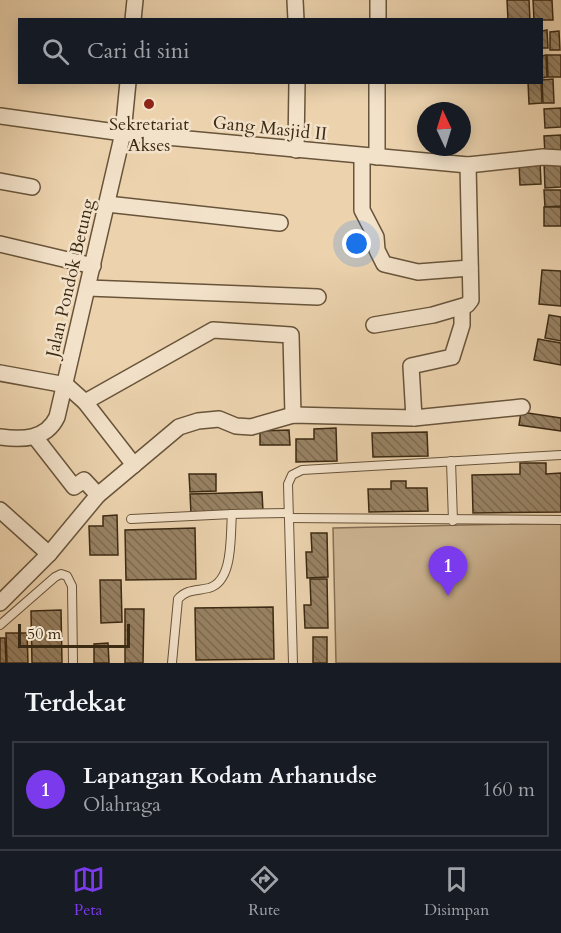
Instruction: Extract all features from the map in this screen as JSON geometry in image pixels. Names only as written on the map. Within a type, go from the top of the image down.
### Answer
[{"type":"street","points":[[133,18],[135,0]]},
{"type":"street","points":[[295,0],[296,18]]},
{"type":"street","points":[[378,0],[378,18]]},
{"type":"street","name":"Jalan Pondok Betung","points":[[35,437],[46,433],[53,425],[66,385],[123,133],[128,84]]},
{"type":"street","points":[[296,150],[297,84]]},
{"type":"street","points":[[377,84],[362,210],[376,237],[377,250],[384,264],[418,272],[470,268]]},
{"type":"street","name":"Gang Masjid II","points":[[0,116],[123,133],[468,165],[543,157],[561,158]]},
{"type":"street","points":[[374,325],[462,307],[471,300],[468,165]]},
{"type":"street","points":[[0,181],[32,187]]},
{"type":"street","points":[[107,204],[280,223]]},
{"type":"street","points":[[0,244],[93,266]]},
{"type":"street","points":[[88,288],[318,297]]},
{"type":"street","points":[[414,418],[411,366],[452,357],[462,325],[462,307]]},
{"type":"street","points":[[85,402],[213,330],[291,336],[293,415]]},
{"type":"street","points":[[0,374],[66,385],[85,402],[134,465]]},
{"type":"street","points":[[0,603],[49,554],[98,495],[179,427],[219,419],[236,426],[251,427],[293,415],[414,418],[522,407]]},
{"type":"street","points":[[0,437],[35,437],[74,487],[84,480],[98,495]]},
{"type":"street","points":[[0,510],[49,554]]},
{"type":"lane","points":[[293,663],[288,516],[288,484],[292,475],[302,470],[561,454]]},
{"type":"lane","points":[[451,461],[453,521]]},
{"type":"lane","points":[[172,663],[178,599],[185,592],[212,587],[221,580],[226,569],[232,514]]},
{"type":"lane","points":[[131,519],[232,514],[453,521],[561,520]]},
{"type":"lane","points":[[0,626],[55,577],[61,574],[67,576],[72,586],[73,663]]},
{"type":"shaded area","points":[[561,523],[561,663],[336,663],[333,528]]},
{"type":"building","points":[[507,0],[529,0],[530,18],[508,18]]},
{"type":"building","points":[[533,0],[552,0],[553,20],[534,18]]},
{"type":"building","points":[[547,30],[548,48],[543,48],[543,31]]},
{"type":"building","points":[[559,31],[560,50],[550,50],[550,32]]},
{"type":"building","points":[[546,55],[547,77],[543,78],[543,56]]},
{"type":"building","points":[[547,55],[561,55],[561,77],[548,77]]},
{"type":"building","points":[[553,79],[554,103],[543,103],[543,80]]},
{"type":"building","points":[[528,84],[541,84],[542,103],[529,104]]},
{"type":"building","points":[[561,108],[561,127],[545,128],[544,109]]},
{"type":"building","points":[[561,135],[561,153],[545,154],[544,136]]},
{"type":"building","points":[[540,161],[541,184],[520,185],[519,162]]},
{"type":"building","points":[[561,161],[561,187],[545,188],[544,162]]},
{"type":"building","points":[[544,190],[561,190],[561,206],[545,207]]},
{"type":"building","points":[[544,207],[561,207],[561,226],[544,226]]},
{"type":"building","points":[[542,270],[561,271],[561,306],[539,304]]},
{"type":"building","points":[[549,315],[561,317],[561,341],[545,338]]},
{"type":"building","points":[[538,339],[561,343],[561,365],[534,360]]},
{"type":"building","points":[[521,412],[561,418],[561,431],[519,425]]},
{"type":"building","points":[[336,428],[337,461],[296,462],[296,439],[314,439],[314,429]]},
{"type":"building","points":[[289,430],[290,445],[260,445],[260,431]]},
{"type":"building","points":[[427,432],[428,456],[373,457],[372,433]]},
{"type":"building","points":[[520,463],[546,463],[546,474],[561,473],[561,512],[473,513],[472,475],[520,474]]},
{"type":"building","points":[[189,474],[216,474],[216,491],[190,492]]},
{"type":"building","points":[[391,481],[406,481],[406,488],[427,488],[428,511],[369,512],[368,489],[391,489]]},
{"type":"building","points":[[262,492],[263,512],[191,514],[190,494]]},
{"type":"building","points":[[117,515],[118,555],[90,555],[89,526],[103,526],[103,516]]},
{"type":"building","points":[[195,528],[196,579],[126,580],[125,530]]},
{"type":"building","points":[[311,533],[327,533],[328,577],[307,578],[306,552],[312,552]]},
{"type":"building","points":[[310,579],[327,579],[328,628],[305,628],[304,605],[311,605]]},
{"type":"building","points":[[100,580],[121,580],[122,622],[101,623]]},
{"type":"building","points":[[273,607],[274,659],[196,660],[195,608]]},
{"type":"building","points":[[125,609],[144,609],[143,663],[125,663]]},
{"type":"building","points":[[61,610],[62,663],[32,663],[31,611]]},
{"type":"building","points":[[6,633],[27,633],[28,663],[7,663]]},
{"type":"building","points":[[313,637],[327,637],[327,663],[313,663]]},
{"type":"building","points":[[0,638],[5,638],[6,663],[0,663]]},
{"type":"building","points":[[108,643],[109,663],[94,663],[94,644]]},
{"type":"place","name":"Sekretariat Akses","points":[[149,104]]},
{"type":"place","name":"Lapangan Kodam Arhanudse","points":[[448,596]]}]
